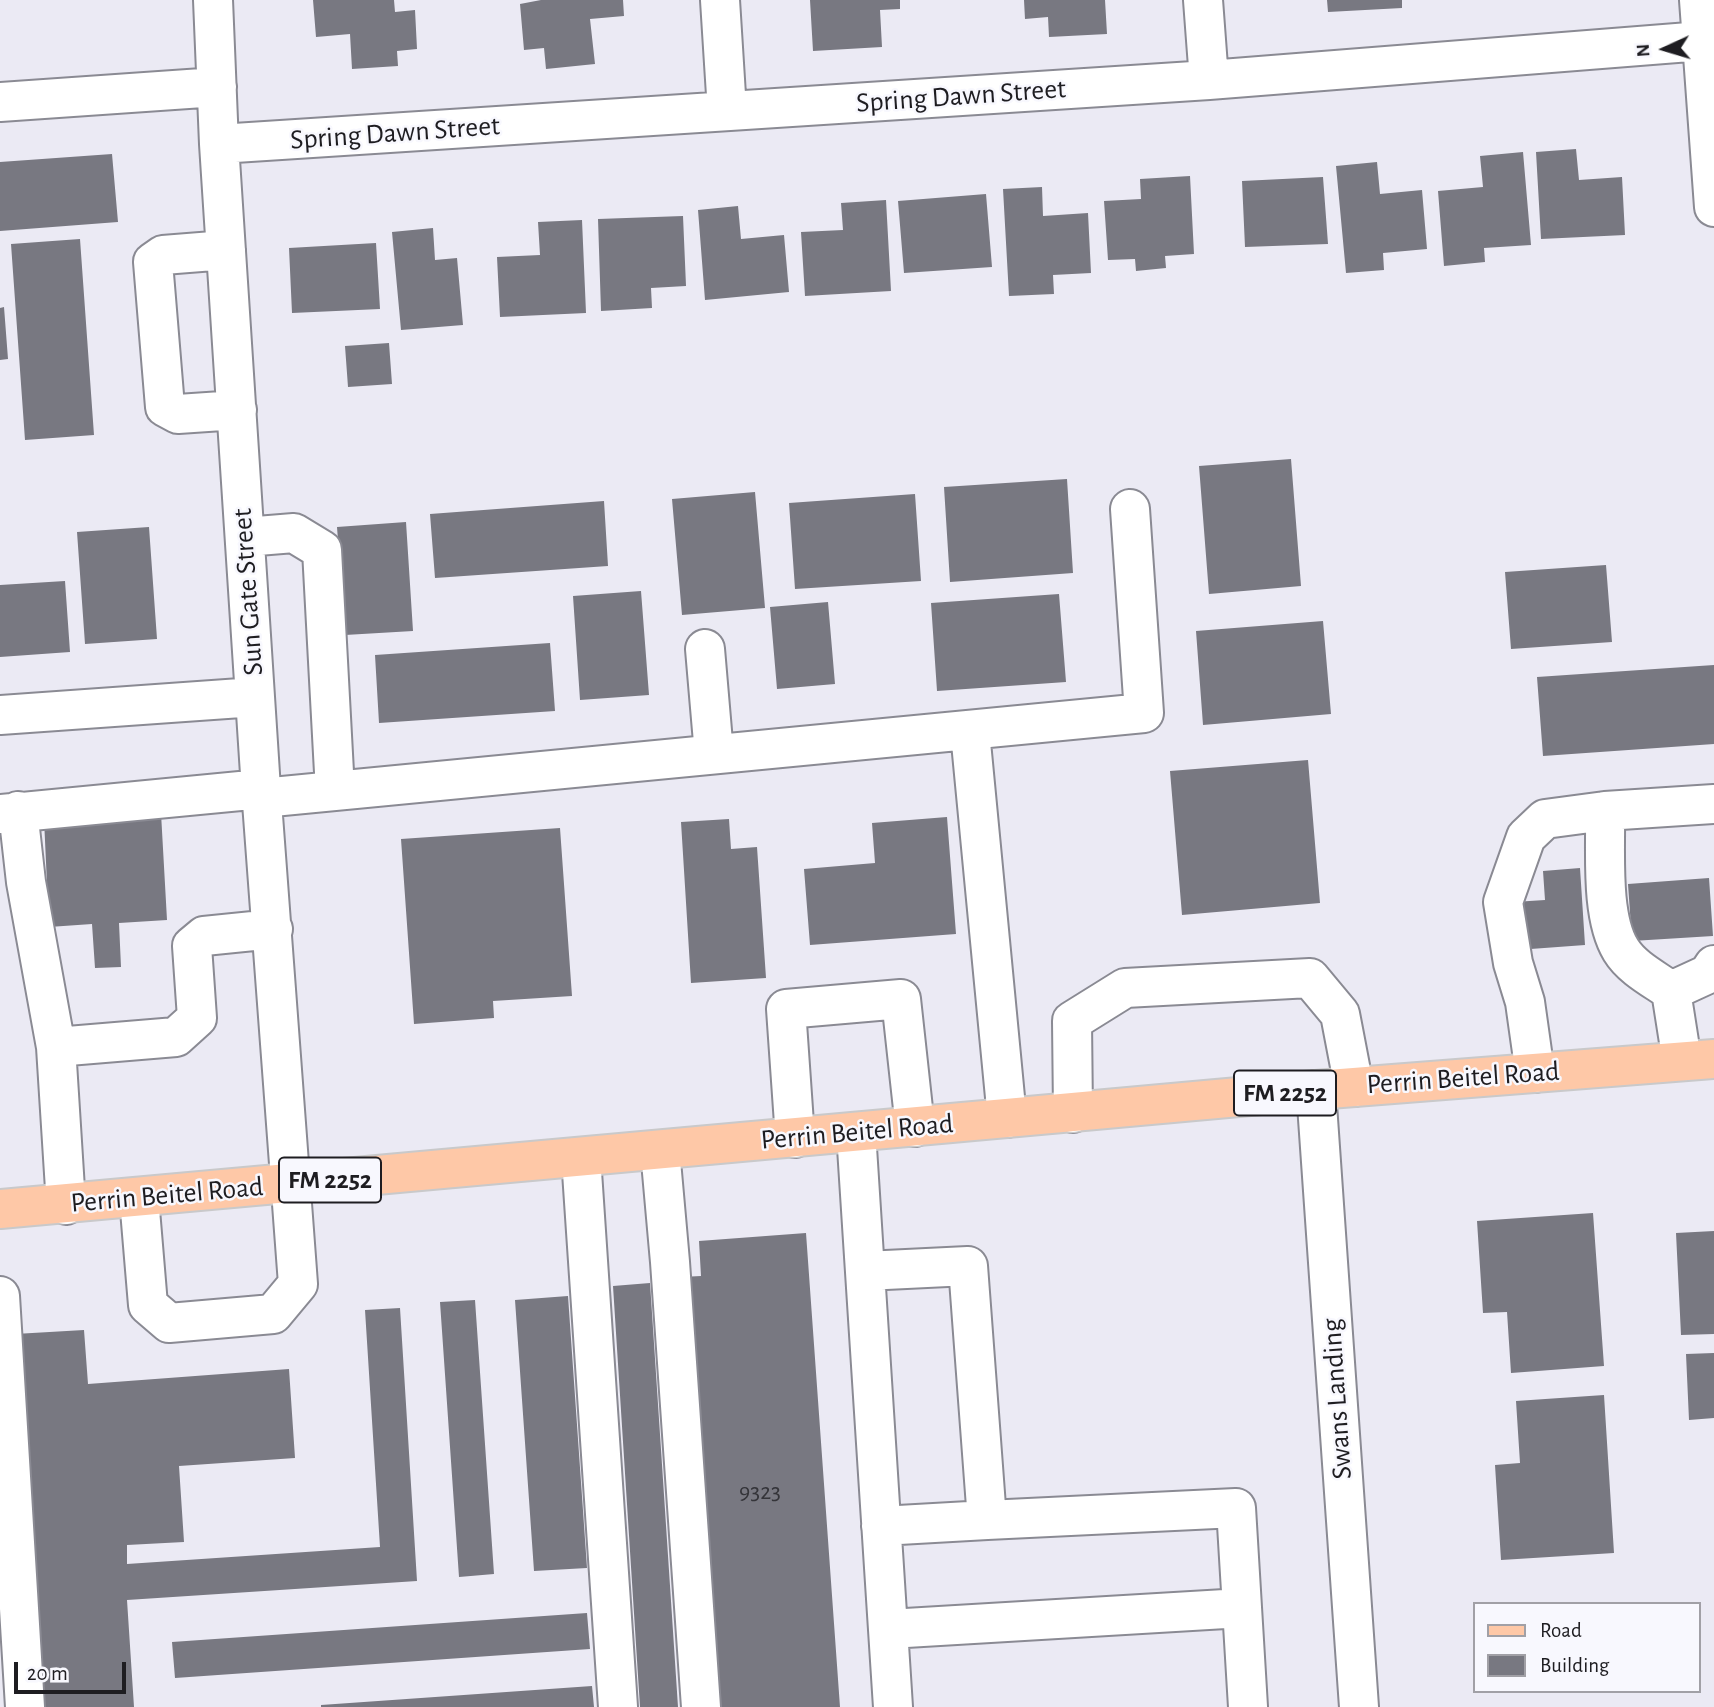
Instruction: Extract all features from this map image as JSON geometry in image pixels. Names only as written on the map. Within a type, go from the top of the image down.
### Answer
[{"type":"main road","name":"Perrin Beitel Road","points":[[0,1209],[1316,1090],[1698,1060]]},
{"type":"street","name":"Sun Gate Street","points":[[139,1198],[148,1305],[169,1322],[272,1314],[298,1284],[255,697],[219,144],[213,0]]},
{"type":"street","points":[[720,0],[727,111]]},
{"type":"street","points":[[1203,0],[1209,80]]},
{"type":"street","points":[[1704,23],[1714,207]]},
{"type":"street","name":"Spring Dawn Street","points":[[219,144],[1209,80],[1704,23]]},
{"type":"street","points":[[0,102],[217,88]]},
{"type":"street","points":[[226,250],[163,255],[153,262],[164,407],[178,414],[237,410]]},
{"type":"street","points":[[66,1205],[56,1047],[13,884],[9,812],[335,791],[970,732],[1144,713],[1130,509]]},
{"type":"street","points":[[245,537],[294,533],[322,550],[335,791]]},
{"type":"street","points":[[705,649],[713,754]]},
{"type":"street","points":[[0,715],[255,697]]},
{"type":"street","points":[[970,732],[1007,1118]]},
{"type":"street","points":[[1535,1073],[1525,1002],[1513,963],[1503,902],[1526,838],[1545,819],[1605,811],[1714,804]]},
{"type":"street","points":[[1605,811],[1606,887],[1621,949],[1638,968],[1671,991],[1698,1060]]},
{"type":"street","points":[[56,1047],[176,1037],[197,1017],[192,946],[204,936],[273,929]]},
{"type":"street","points":[[1671,991],[1708,974],[1714,965]]},
{"type":"street","points":[[1073,1113],[1072,1021],[1125,988],[1310,978],[1340,1014],[1354,1087]]},
{"type":"street","points":[[795,1138],[786,1009],[901,999],[915,1127]]},
{"type":"street","name":"Swans Landing","points":[[1316,1090],[1359,1707]]},
{"type":"street","points":[[856,1132],[894,1707]]},
{"type":"street","points":[[660,1150],[701,1707]]},
{"type":"street","points":[[582,1157],[618,1707]]},
{"type":"street","points":[[865,1271],[968,1266],[987,1520]]},
{"type":"street","points":[[0,1296],[25,1707]]},
{"type":"street","points":[[881,1527],[1236,1508],[1248,1707]]},
{"type":"street","points":[[889,1629],[1242,1608]]},
{"type":"building","points":[[313,0],[394,0],[395,12],[415,10],[417,49],[397,51],[398,66],[352,69],[350,34],[316,37]]},
{"type":"building","points":[[541,0],[623,0],[624,16],[590,19],[595,64],[546,69],[544,48],[524,50],[520,4]]},
{"type":"building","points":[[810,0],[900,0],[900,9],[880,10],[882,47],[813,51]]},
{"type":"building","points":[[1024,0],[1105,0],[1107,34],[1049,37],[1048,17],[1025,19]]},
{"type":"building","points":[[1327,0],[1402,0],[1402,8],[1328,12]]},
{"type":"building","points":[[1576,149],[1579,180],[1622,177],[1625,235],[1541,239],[1536,152]]},
{"type":"building","points":[[1523,152],[1531,245],[1484,248],[1485,262],[1444,266],[1438,191],[1483,187],[1480,156]]},
{"type":"building","points":[[112,154],[118,222],[0,231],[0,162]]},
{"type":"building","points":[[1377,162],[1380,194],[1422,190],[1427,249],[1383,253],[1384,270],[1346,273],[1336,166]]},
{"type":"building","points":[[1190,176],[1194,254],[1165,256],[1166,268],[1136,271],[1135,259],[1108,260],[1104,201],[1141,199],[1140,179]]},
{"type":"building","points":[[1323,177],[1328,244],[1245,247],[1242,181]]},
{"type":"building","points":[[1042,187],[1043,216],[1088,213],[1091,273],[1053,275],[1054,294],[1009,296],[1003,189]]},
{"type":"building","points":[[986,194],[992,267],[904,273],[898,201]]},
{"type":"building","points":[[886,200],[891,291],[805,296],[801,232],[843,230],[841,203]]},
{"type":"building","points":[[738,206],[741,239],[784,235],[789,292],[705,300],[698,210]]},
{"type":"building","points":[[683,216],[686,286],[651,288],[652,308],[601,311],[598,219]]},
{"type":"building","points":[[582,220],[586,313],[500,317],[497,257],[540,255],[538,222]]},
{"type":"building","points":[[433,228],[435,260],[457,258],[463,325],[401,330],[392,232]]},
{"type":"building","points":[[80,239],[94,435],[25,440],[11,244]]},
{"type":"building","points":[[376,243],[380,309],[292,313],[289,248]]},
{"type":"building","points":[[4,307],[8,359],[0,360],[0,308]]},
{"type":"building","points":[[389,343],[392,384],[348,387],[345,346]]},
{"type":"building","points":[[1291,459],[1301,586],[1209,594],[1199,466]]},
{"type":"building","points":[[1067,479],[1073,573],[950,582],[944,487]]},
{"type":"building","points":[[755,492],[765,608],[682,615],[672,499]]},
{"type":"building","points":[[915,494],[921,581],[795,589],[789,503]]},
{"type":"building","points":[[604,501],[608,566],[435,578],[430,514]]},
{"type":"building","points":[[406,522],[413,631],[345,635],[337,527]]},
{"type":"building","points":[[149,527],[157,639],[85,644],[77,532]]},
{"type":"building","points":[[1606,565],[1612,642],[1511,649],[1505,572]]},
{"type":"building","points":[[65,581],[70,652],[0,657],[0,585]]},
{"type":"building","points":[[641,591],[649,695],[580,700],[573,596]]},
{"type":"building","points":[[1059,594],[1066,682],[937,691],[931,603]]},
{"type":"building","points":[[828,602],[835,684],[777,689],[770,607]]},
{"type":"building","points":[[1323,621],[1331,714],[1203,725],[1196,631]]},
{"type":"building","points":[[550,643],[555,711],[379,723],[375,655]]},
{"type":"building","points":[[1714,665],[1714,744],[1543,756],[1537,677]]},
{"type":"building","points":[[1308,760],[1320,903],[1182,915],[1170,771]]},
{"type":"building","points":[[161,813],[167,920],[119,923],[121,967],[95,968],[92,924],[49,927],[44,819]]},
{"type":"building","points":[[947,817],[956,934],[810,945],[804,869],[875,863],[872,823]]},
{"type":"building","points":[[729,819],[731,849],[757,847],[766,978],[691,983],[681,822]]},
{"type":"building","points":[[560,828],[572,996],[493,1001],[494,1018],[414,1024],[401,839]]},
{"type":"building","points":[[1580,868],[1585,945],[1517,950],[1514,902],[1545,900],[1543,871]]},
{"type":"building","points":[[1709,878],[1713,936],[1632,941],[1628,884]]},
{"type":"building","points":[[1593,1213],[1604,1366],[1511,1373],[1507,1312],[1483,1313],[1477,1221]]},
{"type":"building","points":[[1714,1231],[1714,1334],[1681,1335],[1676,1233]]},
{"type":"building","points":[[806,1233],[840,1707],[711,1707],[681,1277],[701,1276],[699,1241]]},
{"type":"building","points":[[650,1283],[678,1707],[640,1707],[613,1286]]},
{"type":"building","points":[[568,1296],[587,1568],[534,1571],[515,1300]]},
{"type":"building","points":[[475,1300],[494,1574],[459,1577],[440,1302]]},
{"type":"building","points":[[400,1308],[417,1581],[127,1600],[134,1707],[40,1707],[15,1334],[84,1330],[88,1384],[289,1369],[295,1458],[179,1466],[184,1542],[127,1545],[127,1564],[380,1547],[365,1310]]},
{"type":"building","points":[[1714,1353],[1714,1418],[1689,1420],[1686,1354]]},
{"type":"building","points":[[1604,1395],[1614,1553],[1501,1560],[1495,1465],[1520,1463],[1516,1401]]},
{"type":"building","points":[[587,1613],[590,1649],[175,1678],[172,1642]]},
{"type":"building","points":[[592,1686],[594,1707],[321,1707],[321,1705]]}]
